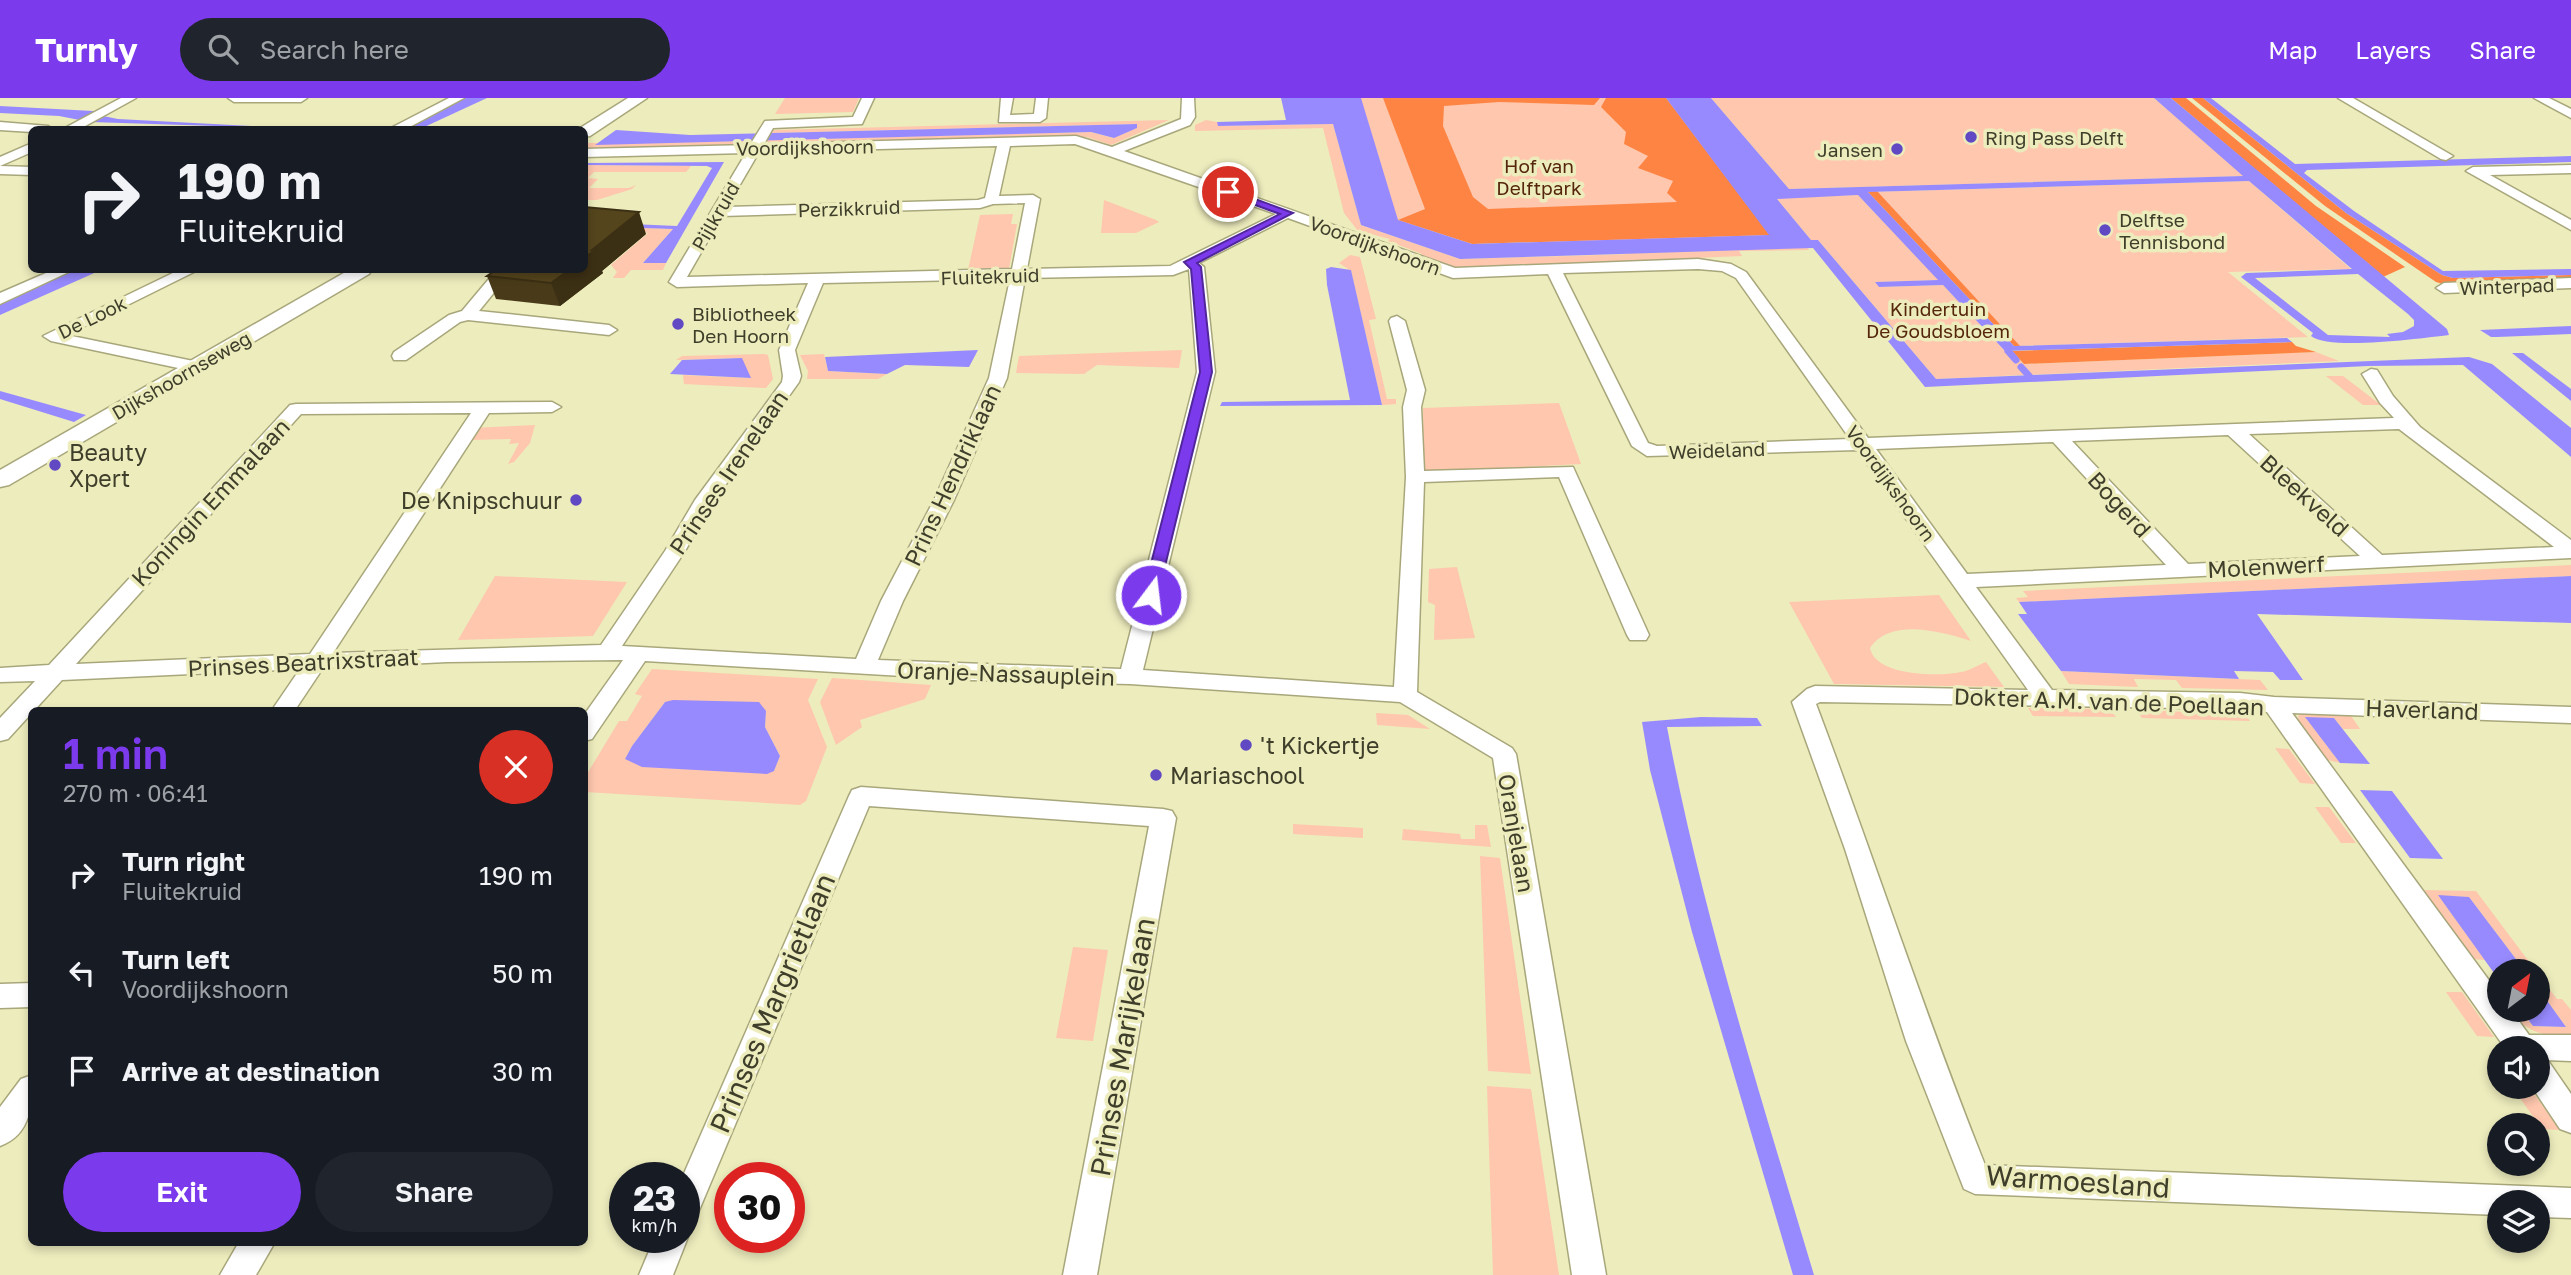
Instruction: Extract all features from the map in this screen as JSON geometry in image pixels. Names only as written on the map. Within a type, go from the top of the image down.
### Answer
[{"type":"street","points":[[74,126],[130,98]]},
{"type":"street","points":[[234,98],[302,98]]},
{"type":"street","points":[[401,126],[458,98]]},
{"type":"street","points":[[588,130],[639,98]]},
{"type":"street","name":"Pijlkruid","points":[[679,284],[677,281],[769,124],[858,121],[868,98]]},
{"type":"street","points":[[1007,98],[1003,119],[1040,118],[1042,98]]},
{"type":"street","points":[[1113,151],[1186,122],[1189,117],[1188,98]]},
{"type":"street","points":[[2344,98],[2446,156]]},
{"type":"street","points":[[2540,98],[2571,114]]},
{"type":"street","points":[[0,126],[28,128]]},
{"type":"street","name":"Voordijkshoorn","points":[[588,153],[1076,140],[1453,273],[1698,264],[1726,267],[1741,275],[2044,696]]},
{"type":"street","points":[[986,202],[1004,142]]},
{"type":"street","points":[[0,162],[28,149]]},
{"type":"street","points":[[2571,169],[2473,171],[2571,226]]},
{"type":"street","points":[[0,170],[28,171]]},
{"type":"street","name":"Perzikkruid","points":[[718,212],[1033,199],[1019,275]]},
{"type":"street","name":"Fluitekruid","points":[[679,284],[1172,270],[1288,213]]},
{"type":"street","points":[[1130,677],[1206,372],[1196,267],[1189,262]]},
{"type":"street","name":"Weideland","points":[[1554,270],[1641,446],[1654,452],[1864,445]]},
{"type":"street","points":[[0,299],[58,273]]},
{"type":"street","name":"De Look","points":[[184,273],[51,336],[197,367]]},
{"type":"street","name":"Dijkshoornseweg","points":[[0,480],[357,273]]},
{"type":"street","points":[[468,315],[502,273]]},
{"type":"street","name":"Prins Hendriklaan","points":[[864,667],[892,601],[944,500],[998,378],[1019,275]]},
{"type":"street","name":"Prinses Irenelaan","points":[[607,652],[675,551],[705,500],[790,382],[792,376],[787,350],[817,280]]},
{"type":"street","name":"Winterpad","points":[[2444,288],[2571,283]]},
{"type":"street","points":[[400,356],[455,318],[468,315],[609,330]]},
{"type":"street","points":[[1397,321],[1416,390],[1412,407],[1415,477],[1405,695]]},
{"type":"street","name":"Molenwerf","points":[[2371,374],[2386,399],[2412,426],[2571,551]]},
{"type":"street","name":"Koningin Emmalaan","points":[[0,733],[296,409],[552,407]]},
{"type":"street","points":[[286,707],[483,408]]},
{"type":"street","points":[[1864,445],[2403,423],[2412,426]]},
{"type":"street","name":"Bleekveld","points":[[2233,430],[2376,561]]},
{"type":"street","name":"Bogerd","points":[[2058,437],[2182,570]]},
{"type":"street","points":[[1415,477],[1566,471],[1638,635]]},
{"type":"street","name":"Molenwerf","points":[[1962,581],[2571,551]]},
{"type":"street","name":"Oranje-Nassauplein","points":[[607,652],[864,667],[1130,677],[1405,695]]},
{"type":"street","name":"Prinses Beatrixstraat","points":[[0,675],[447,655],[607,652]]},
{"type":"street","points":[[588,727],[639,655]]},
{"type":"street","name":"Dokter A.M. van de Poellaan","points":[[1815,694],[2044,696],[2240,701],[2274,705],[2513,1036]]},
{"type":"street","name":"Warmoesland","points":[[1815,694],[1804,702],[1858,849],[1921,1041],[1976,1179],[2571,1203]]},
{"type":"street","name":"Oranjelaan","points":[[1405,695],[1504,754],[1589,1275]]},
{"type":"street","name":"Haverland","points":[[2274,705],[2571,715]]},
{"type":"street","name":"Prinses Marijkelaan","points":[[861,796],[1163,818],[1080,1275]]},
{"type":"street","name":"Prinses Margrietlaan","points":[[700,1172],[861,796]]},
{"type":"street","points":[[0,996],[28,995]]},
{"type":"street","points":[[2550,1051],[2571,1048]]},
{"type":"street","name":"Dokter A.M. van de Poellaan","points":[[2550,1088],[2571,1119]]},
{"type":"street","points":[[0,1132],[28,1094]]},
{"type":"street","points":[[237,1275],[256,1246]]},
{"type":"street","points":[[656,1275],[665,1253]]},
{"type":"green space","points":[[785,98],[859,98],[853,112],[775,114]]},
{"type":"green space","name":"Hof van Delftpark","points":[[1296,98],[1691,98],[1809,250],[1739,251],[1742,256],[1457,268],[1419,257],[1422,254],[1388,241],[1390,239],[1358,231],[1344,213],[1323,128],[1195,131],[1195,125],[1206,120],[1217,122],[1219,126],[1333,124],[1361,225],[1460,259],[1631,254],[1369,221],[1343,115]]},
{"type":"green space","name":"Ring Pass Delft","points":[[1711,98],[2154,98],[2244,176],[1789,189]]},
{"type":"green space","points":[[1169,120],[1111,145],[1087,137],[763,145],[766,140],[1091,132],[1113,138],[1137,128],[1136,124],[771,133],[772,130]]},
{"type":"green space","points":[[744,141],[742,145],[588,149],[588,143]]},
{"type":"green space","points":[[588,165],[691,166],[686,172],[594,172],[588,178]]},
{"type":"green space","points":[[588,178],[598,179],[589,188],[629,188],[636,185],[632,189],[597,200],[588,200]]},
{"type":"green space","name":"Delftse Tennisbond","points":[[2249,181],[2351,269],[2228,272],[2308,337],[2014,346],[1868,192]]},
{"type":"green space","name":"Kindertuin De Goudsbloem","points":[[1858,195],[1939,280],[1876,282],[1879,287],[1943,285],[2005,351],[2012,351],[2024,364],[2316,352],[2339,361],[1936,379],[1818,240],[1811,240],[1776,198]]},
{"type":"green space","points":[[1104,200],[1159,222],[1136,233],[1101,233]]},
{"type":"green space","points":[[1013,214],[1011,224],[1017,224],[1009,269],[968,270],[980,215]]},
{"type":"green space","points":[[621,229],[673,229],[643,263],[666,263],[663,270],[631,270],[624,278],[613,278],[617,272],[611,265],[648,233]]},
{"type":"green space","points":[[1350,255],[1360,257],[1376,319],[1369,320],[1387,399],[1396,399],[1396,404],[1382,405],[1351,271],[1339,263]]},
{"type":"green space","points":[[1182,350],[1179,368],[1097,365],[1084,374],[1016,373],[1019,356]]},
{"type":"green space","points":[[824,354],[828,371],[887,374],[878,379],[807,379],[808,371],[800,355]]},
{"type":"green space","points":[[768,355],[773,379],[766,388],[684,384],[683,375],[750,378],[741,358],[676,360],[682,356]]},
{"type":"green space","points":[[2326,376],[2343,376],[2381,405],[2363,405]]},
{"type":"green space","points":[[1559,403],[1581,464],[1424,472],[1423,408]]},
{"type":"green space","points":[[535,425],[530,443],[514,462],[508,464],[519,443],[509,444],[511,439],[470,440],[470,428]]},
{"type":"green space","points":[[2571,565],[2571,576],[2019,602],[2016,598],[2028,597],[2023,591]]},
{"type":"green space","points":[[1457,567],[1475,638],[1434,640],[1435,605],[1428,602],[1429,569]]},
{"type":"green space","points":[[495,576],[627,582],[593,636],[458,640]]},
{"type":"green space","points":[[1939,595],[1971,641],[1932,631],[1904,630],[1879,638],[1870,648],[1874,657],[1895,669],[1923,674],[1951,674],[1986,662],[2004,687],[1834,684],[1789,602]]},
{"type":"green space","points":[[652,669],[818,679],[808,700],[827,747],[806,801],[800,805],[588,792],[588,772],[619,721],[627,721],[642,696],[635,694]],"holes":[[[665,702],[766,711],[765,727],[780,756],[774,771],[625,759]]]},
{"type":"green space","points":[[2061,671],[2260,680],[2268,690],[2182,688],[2176,680],[2134,679],[2138,687],[2069,684]]},
{"type":"green space","points":[[832,678],[931,685],[925,699],[860,720],[862,727],[836,745],[820,702]]},
{"type":"green space","points":[[2028,708],[2109,709],[2116,717],[2033,716]]},
{"type":"green space","points":[[2136,710],[2245,714],[2250,721],[2142,718]]},
{"type":"green space","points":[[2305,711],[2349,713],[2360,729],[2343,729],[2334,718],[2306,718],[2340,763],[2328,760],[2299,722],[2298,716]]},
{"type":"green space","points":[[1376,713],[1408,715],[1430,729],[1377,725]]},
{"type":"green space","points":[[2275,748],[2289,749],[2315,784],[2300,783]]},
{"type":"green space","points":[[2315,807],[2329,807],[2356,843],[2341,843]]},
{"type":"green space","points":[[1293,824],[1363,828],[1363,838],[1293,834]]},
{"type":"green space","points":[[1475,825],[1487,825],[1491,847],[1402,840],[1403,829],[1460,834],[1461,839],[1475,839]]},
{"type":"green space","points":[[1480,856],[1500,858],[1531,1074],[1488,1071]]},
{"type":"green space","points":[[2420,890],[2476,891],[2527,959],[2516,959],[2469,897],[2439,896],[2485,960],[2472,959]]},
{"type":"green space","points":[[1073,947],[1108,950],[1093,1041],[1056,1038]]},
{"type":"green space","points":[[2550,990],[2571,1010],[2571,1037],[2536,1032],[2520,1022],[2530,1022],[2533,1026],[2566,1027],[2550,1005]]},
{"type":"green space","points":[[2446,992],[2462,992],[2493,1036],[2477,1036]]},
{"type":"green space","points":[[1487,1086],[1531,1089],[1559,1275],[1493,1275]]},
{"type":"green space","points":[[2521,1099],[2538,1099],[2548,1113],[2531,1113]]},
{"type":"green space","points":[[2550,1116],[2560,1130],[2550,1129]]},
{"type":"shaded area","points":[[465,98],[487,98],[426,126],[407,126]]},
{"type":"shaded area","points":[[1281,98],[1361,98],[1398,220],[1472,244],[1769,235],[1666,98],[1711,98],[1789,189],[2243,176],[2154,98],[2171,98],[2447,329],[2449,335],[2356,343],[2336,343],[2311,336],[2313,333],[2241,277],[2246,273],[2352,269],[2249,181],[1868,192],[2014,346],[2287,338],[2292,342],[2005,351],[1943,285],[1879,287],[1875,282],[1938,280],[1858,195],[1777,199],[1811,240],[1818,240],[1936,379],[2469,357],[2492,364],[2571,428],[2571,457],[2463,365],[2368,366],[1925,387],[1813,248],[1460,259],[1361,225],[1333,124],[1218,126],[1217,122],[1286,120]],"holes":[[[2358,274],[2414,320],[2414,326],[2403,332],[2387,334],[2390,337],[2328,335],[2255,278]]]},
{"type":"shaded area","points":[[1383,98],[1600,98],[1594,105],[1499,102],[1444,106],[1443,126],[1473,197],[1488,209],[1677,202],[1667,193],[1673,181],[1638,168],[1648,156],[1624,144],[1626,132],[1601,107],[1606,98],[1666,98],[1770,235],[1472,244],[1398,220],[1425,209]]},
{"type":"shaded area","points":[[2171,98],[2186,98],[2316,206],[2405,267],[2383,277]]},
{"type":"shaded area","points":[[2192,98],[2203,98],[2346,213],[2442,275],[2453,278],[2571,275],[2571,281],[2446,285],[2436,282],[2325,206]]},
{"type":"shaded area","points":[[2203,98],[2211,98],[2295,164],[2571,156],[2571,162],[2307,170],[2304,173],[2354,211],[2443,271],[2571,269],[2571,275],[2453,278],[2442,275],[2346,213]]},
{"type":"shaded area","points":[[0,106],[93,111],[118,119],[250,126],[90,122],[59,116],[0,113]]},
{"type":"shaded area","points":[[1137,124],[1137,128],[1114,138],[1091,132],[595,145],[616,130],[690,135]]},
{"type":"shaded area","points":[[724,162],[666,263],[643,263],[673,229],[588,226],[588,222],[677,226],[712,168],[588,163]]},
{"type":"shaded area","points":[[1877,191],[2020,346],[2014,346],[1868,192]]},
{"type":"shaded area","points":[[1331,267],[1351,270],[1382,405],[1220,406],[1222,402],[1350,400],[1327,285],[1326,269]]},
{"type":"shaded area","points":[[68,273],[94,273],[0,315],[0,304]]},
{"type":"shaded area","points":[[2571,326],[2571,334],[2491,337],[2480,330]]},
{"type":"shaded area","points":[[2292,342],[2296,346],[2316,352],[2024,364],[2012,351]]},
{"type":"shaded area","points":[[978,350],[969,367],[905,365],[887,374],[828,371],[825,357]]},
{"type":"shaded area","points":[[2512,353],[2523,353],[2571,389],[2571,401]]},
{"type":"shaded area","points":[[742,358],[751,378],[670,374],[682,360]]},
{"type":"shaded area","points":[[0,391],[86,415],[74,422],[0,399]]},
{"type":"shaded area","points":[[2571,576],[2571,623],[2257,614],[2303,680],[2280,680],[2273,672],[2234,671],[2239,679],[2061,671],[2018,614],[2027,614],[2019,602]]},
{"type":"shaded area","points":[[665,702],[759,702],[766,711],[765,727],[780,756],[774,771],[767,774],[642,767],[625,759]]},
{"type":"shaded area","points":[[1701,717],[1757,718],[1762,726],[1667,727],[1697,866],[1715,934],[1814,1275],[1793,1275],[1692,932],[1650,770],[1642,722]]},
{"type":"shaded area","points":[[2305,717],[2334,718],[2370,764],[2340,763]]},
{"type":"shaded area","points":[[2360,790],[2392,791],[2443,859],[2410,858]]},
{"type":"shaded area","points":[[2438,895],[2469,897],[2516,959],[2487,959],[2487,963]]},
{"type":"shaded area","points":[[2550,1005],[2566,1027],[2533,1026],[2530,1022],[2550,1022]]},
{"type":"building","points":[[588,207],[639,212],[592,250],[595,250],[588,255]]},
{"type":"building","points":[[492,273],[565,273],[551,283],[487,276]]},
{"type":"waterway","points":[[2008,351],[2016,360]]},
{"type":"waterway","points":[[2021,367],[2031,378]]},
{"type":"place","name":"Ring Pass Delft","points":[[1971,137]]},
{"type":"place","name":"Jansen","points":[[1897,149]]},
{"type":"place","name":"Delftse Tennisbond","points":[[2105,230]]},
{"type":"place","name":"Bibliotheek Den Hoorn","points":[[678,324]]},
{"type":"place","name":"Beauty Xpert","points":[[55,465]]},
{"type":"place","name":"De Knipschuur","points":[[576,500]]},
{"type":"place","name":"'t Kickertje","points":[[1246,745]]},
{"type":"place","name":"Mariaschool","points":[[1156,775]]},
{"type":"route","points":[[1151,595],[1206,372],[1196,267],[1189,262],[1288,213],[1228,192]]}]
